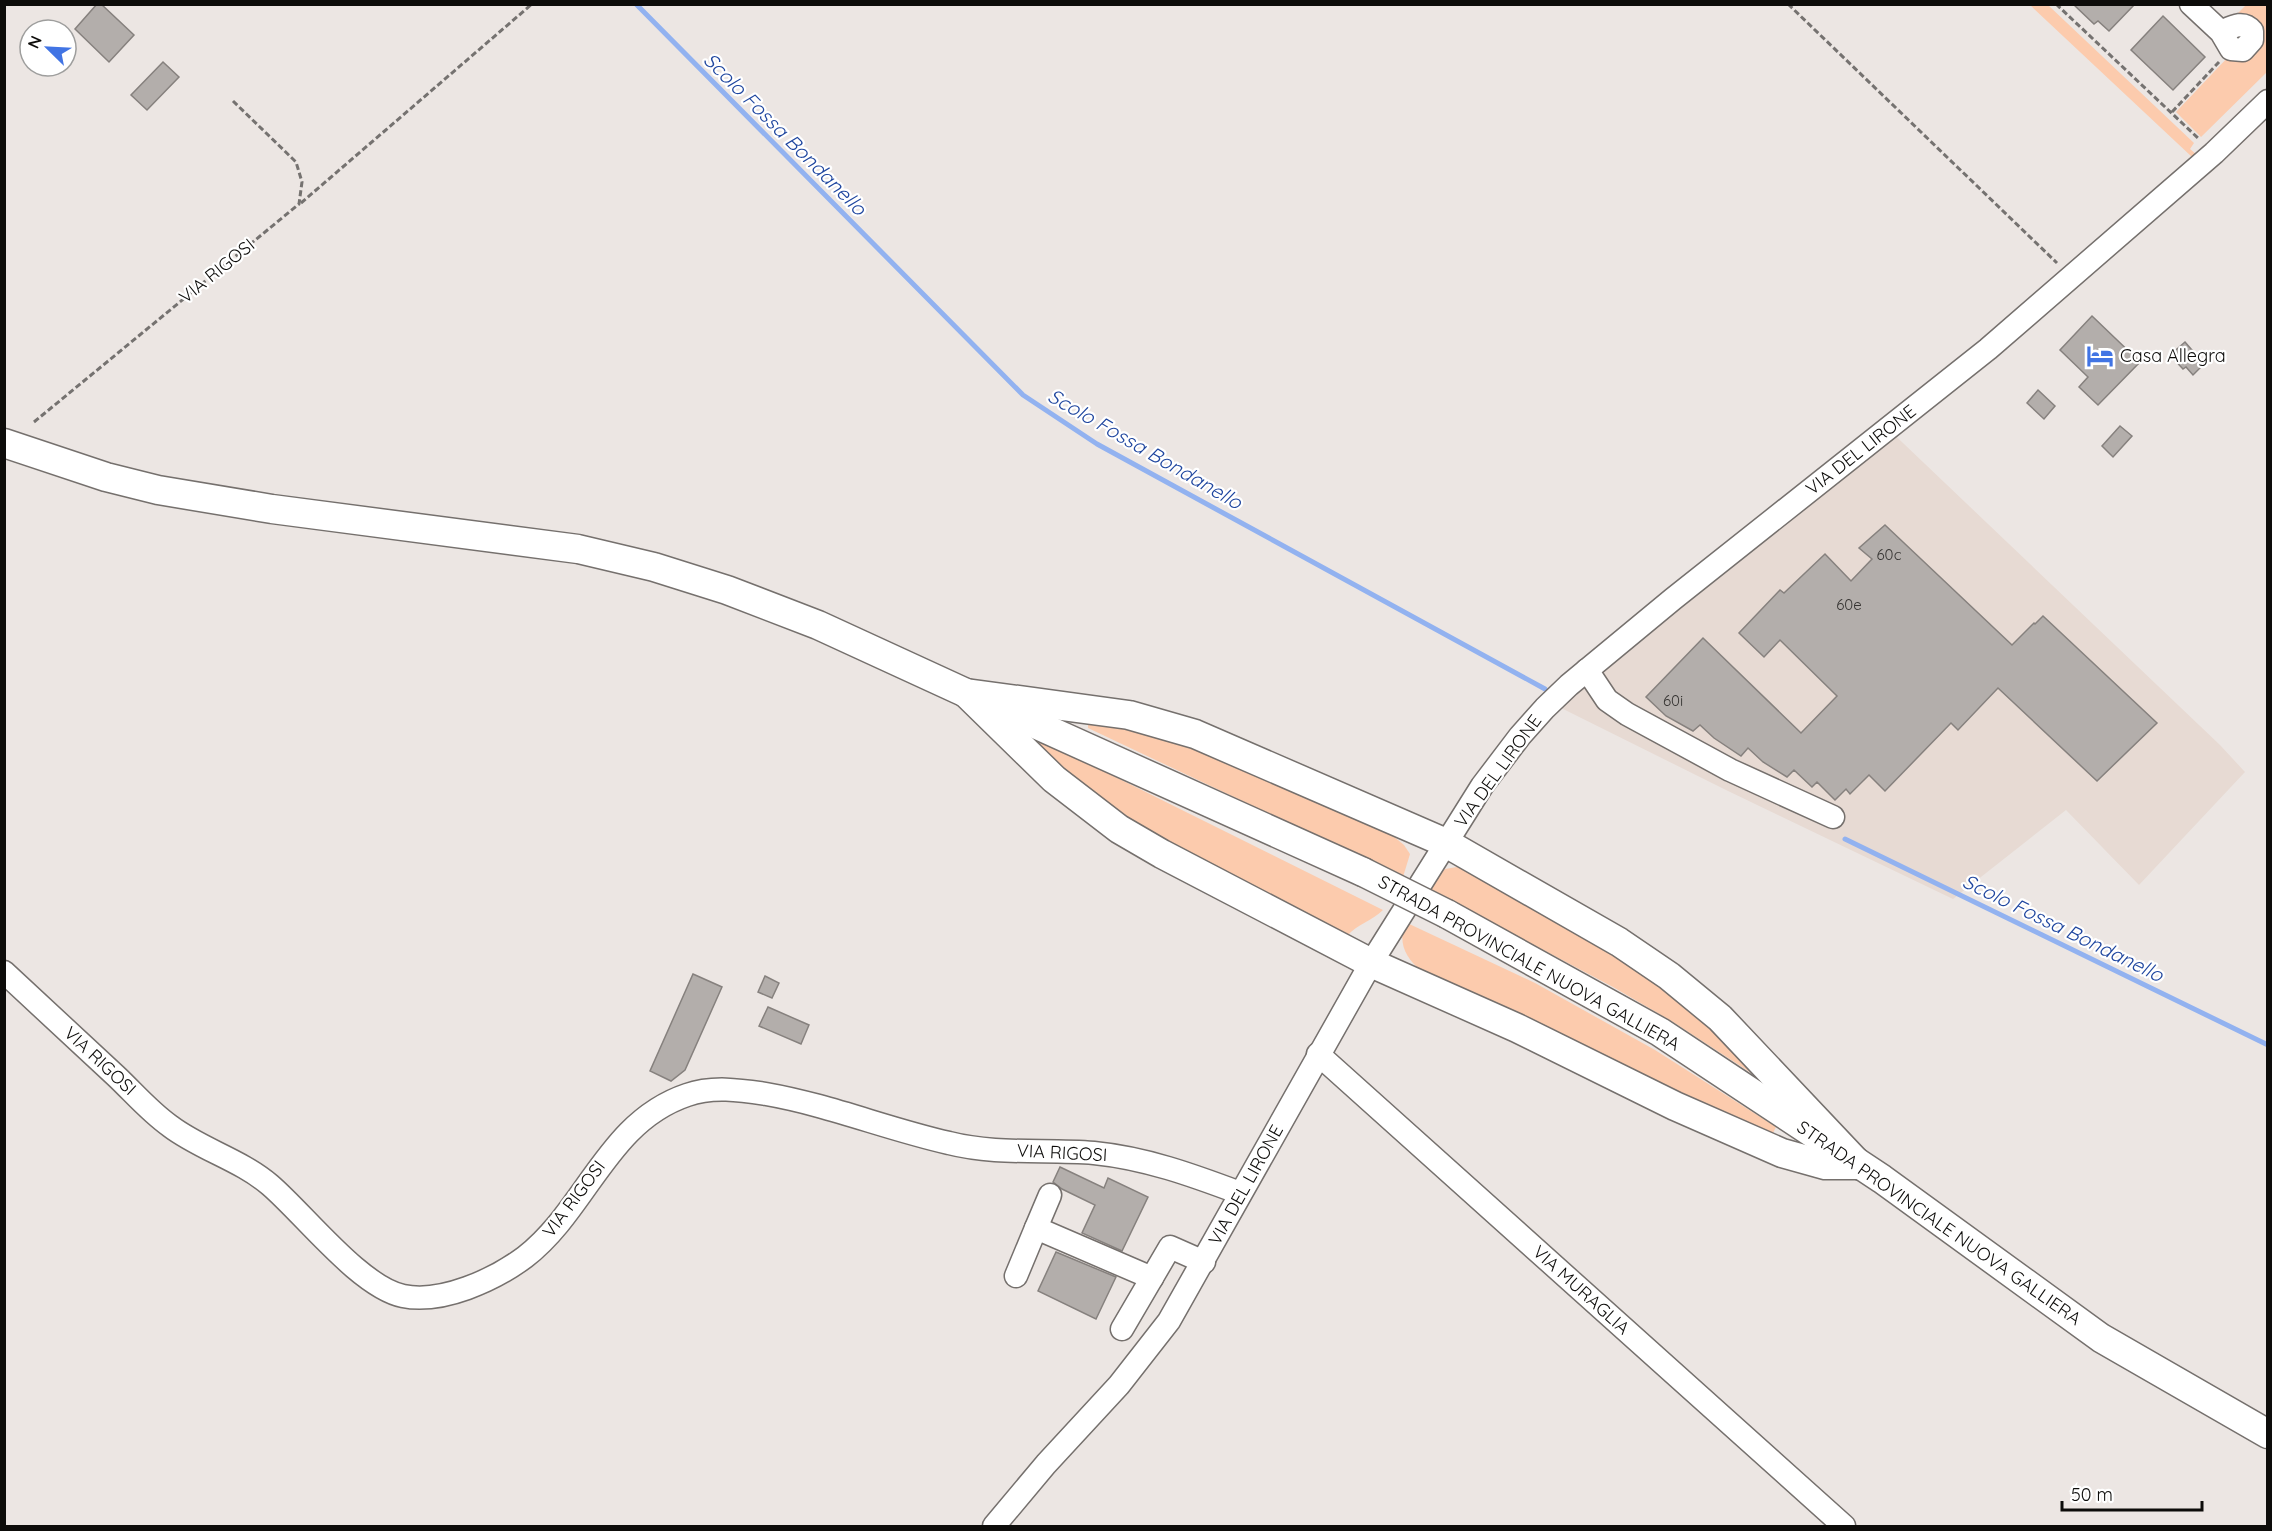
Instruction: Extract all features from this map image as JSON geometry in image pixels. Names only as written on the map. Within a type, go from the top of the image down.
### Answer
[{"type":"main road","name":"STRADA PROVINCIALE NUOVA GALLIERA","points":[[4,443],[106,477],[158,490],[272,509],[578,549],[654,567],[727,590],[818,625],[1363,872],[1448,914],[1660,1032],[1882,1179],[2101,1338],[2268,1434]]},
{"type":"main road","points":[[966,693],[1129,715],[1195,734],[1446,843],[1619,942],[1669,976],[1720,1018],[1859,1165]]},
{"type":"main road","points":[[966,693],[1054,780],[1119,829],[1162,854],[1371,963],[1518,1028],[1675,1107],[1782,1152],[1825,1165],[1859,1165]]},
{"type":"street","points":[[2191,4],[2221,32]]},
{"type":"street","name":"VIA DEL LIRONE","points":[[994,1527],[1046,1464],[1144,1356],[1169,1321],[1371,963],[1482,786],[1520,736],[1545,708],[1587,670],[1988,349],[2214,153],[2268,101]]},
{"type":"street","points":[[1587,670],[1607,700],[1627,714],[1730,770],[1833,817]]},
{"type":"street","name":"VIA RIGOSI","points":[[4,972],[170,1126],[267,1183],[356,1268],[374,1282],[403,1296],[444,1295],[474,1285],[512,1266],[545,1239],[623,1136],[662,1105],[690,1093],[742,1090],[790,1098],[949,1143],[996,1151],[1092,1153],[1128,1157],[1171,1168],[1240,1193]]},
{"type":"street","name":"VIA MURAGLIA","points":[[1318,1054],[1844,1527]]},
{"type":"street","points":[[1016,1276],[1050,1195]]},
{"type":"street","points":[[1036,1228],[1152,1278]]},
{"type":"street","points":[[1122,1329],[1170,1247],[1204,1262]]},
{"type":"path","name":"VIA RIGOSI","points":[[34,422],[299,204],[532,4]]},
{"type":"path","points":[[1788,4],[2072,277]]},
{"type":"path","points":[[2056,4],[2214,153]]},
{"type":"path","points":[[2172,113],[2226,55]]},
{"type":"path","points":[[233,101],[296,162],[302,182],[299,204]]},
{"type":"shaded area","points":[[2030,5],[2048,5],[2194,143],[2190,149],[2196,154],[2192,157]]},
{"type":"shaded area","points":[[2246,5],[2267,5],[2267,72],[2201,137],[2176,112],[2230,55],[2255,51],[2233,18]]},
{"type":"shaded area","points":[[1882,423],[2220,745],[2245,772],[2139,885],[2066,810],[1953,899],[1541,698]]},
{"type":"shaded area","points":[[1088,723],[1178,736],[1392,835],[1404,845],[1410,854],[1403,877],[1088,728]]},
{"type":"shaded area","points":[[1019,729],[1383,910],[1355,928],[1347,936],[1116,817]]},
{"type":"shaded area","points":[[1457,867],[1473,872],[1679,991],[1768,1084],[1673,1022],[1613,987],[1427,888],[1445,869]]},
{"type":"shaded area","points":[[1405,922],[1535,983],[1655,1050],[1776,1127],[1772,1135],[1765,1134],[1422,972],[1404,950],[1402,937]]},
{"type":"building","points":[[97,4],[101,4],[134,35],[109,62],[78,32],[78,26]]},
{"type":"building","points":[[2073,4],[2135,4],[2109,31],[2098,21],[2094,24]]},
{"type":"building","points":[[2163,16],[2205,57],[2173,90],[2131,50]]},
{"type":"building","points":[[163,62],[179,77],[147,110],[131,95]]},
{"type":"building","name":"Casa Allegra","points":[[2092,316],[2140,362],[2098,405],[2079,387],[2088,377],[2060,350]]},
{"type":"building","points":[[2185,342],[2204,364],[2193,375],[2186,367],[2183,369],[2170,355]]},
{"type":"building","points":[[2038,390],[2055,406],[2044,419],[2027,403]]},
{"type":"building","points":[[2120,426],[2132,436],[2113,457],[2102,446]]},
{"type":"building","points":[[1885,525],[2012,645],[2043,616],[2157,723],[2097,781],[1998,688],[1958,730],[1951,723],[1885,791],[1869,775],[1850,794],[1846,789],[1835,800],[1817,782],[1812,787],[1794,770],[1787,777],[1763,762],[1748,748],[1741,756],[1714,738],[1700,725],[1693,731],[1666,716],[1646,697],[1703,638],[1801,733],[1837,696],[1780,640],[1764,657],[1739,633],[1780,590],[1784,593],[1825,554],[1851,581],[1872,559],[1859,548]]},
{"type":"building","points":[[693,974],[722,987],[685,1070],[671,1081],[650,1071]]},
{"type":"building","points":[[765,976],[779,983],[772,998],[758,992]]},
{"type":"building","points":[[768,1007],[809,1025],[801,1044],[759,1026]]},
{"type":"building","points":[[1060,1167],[1104,1188],[1108,1178],[1148,1197],[1122,1251],[1082,1233],[1095,1205],[1062,1189],[1053,1182]]},
{"type":"building","points":[[1056,1252],[1116,1277],[1096,1319],[1038,1291]]},
{"type":"waterway","name":"Scolo Fossa Bondanello","points":[[636,4],[1023,395],[1097,444],[1545,689]]},
{"type":"waterway","name":"Scolo Fossa Bondanello","points":[[1845,839],[2268,1045]]},
{"type":"place","name":"Casa Allegra","points":[[2100,356]]}]
